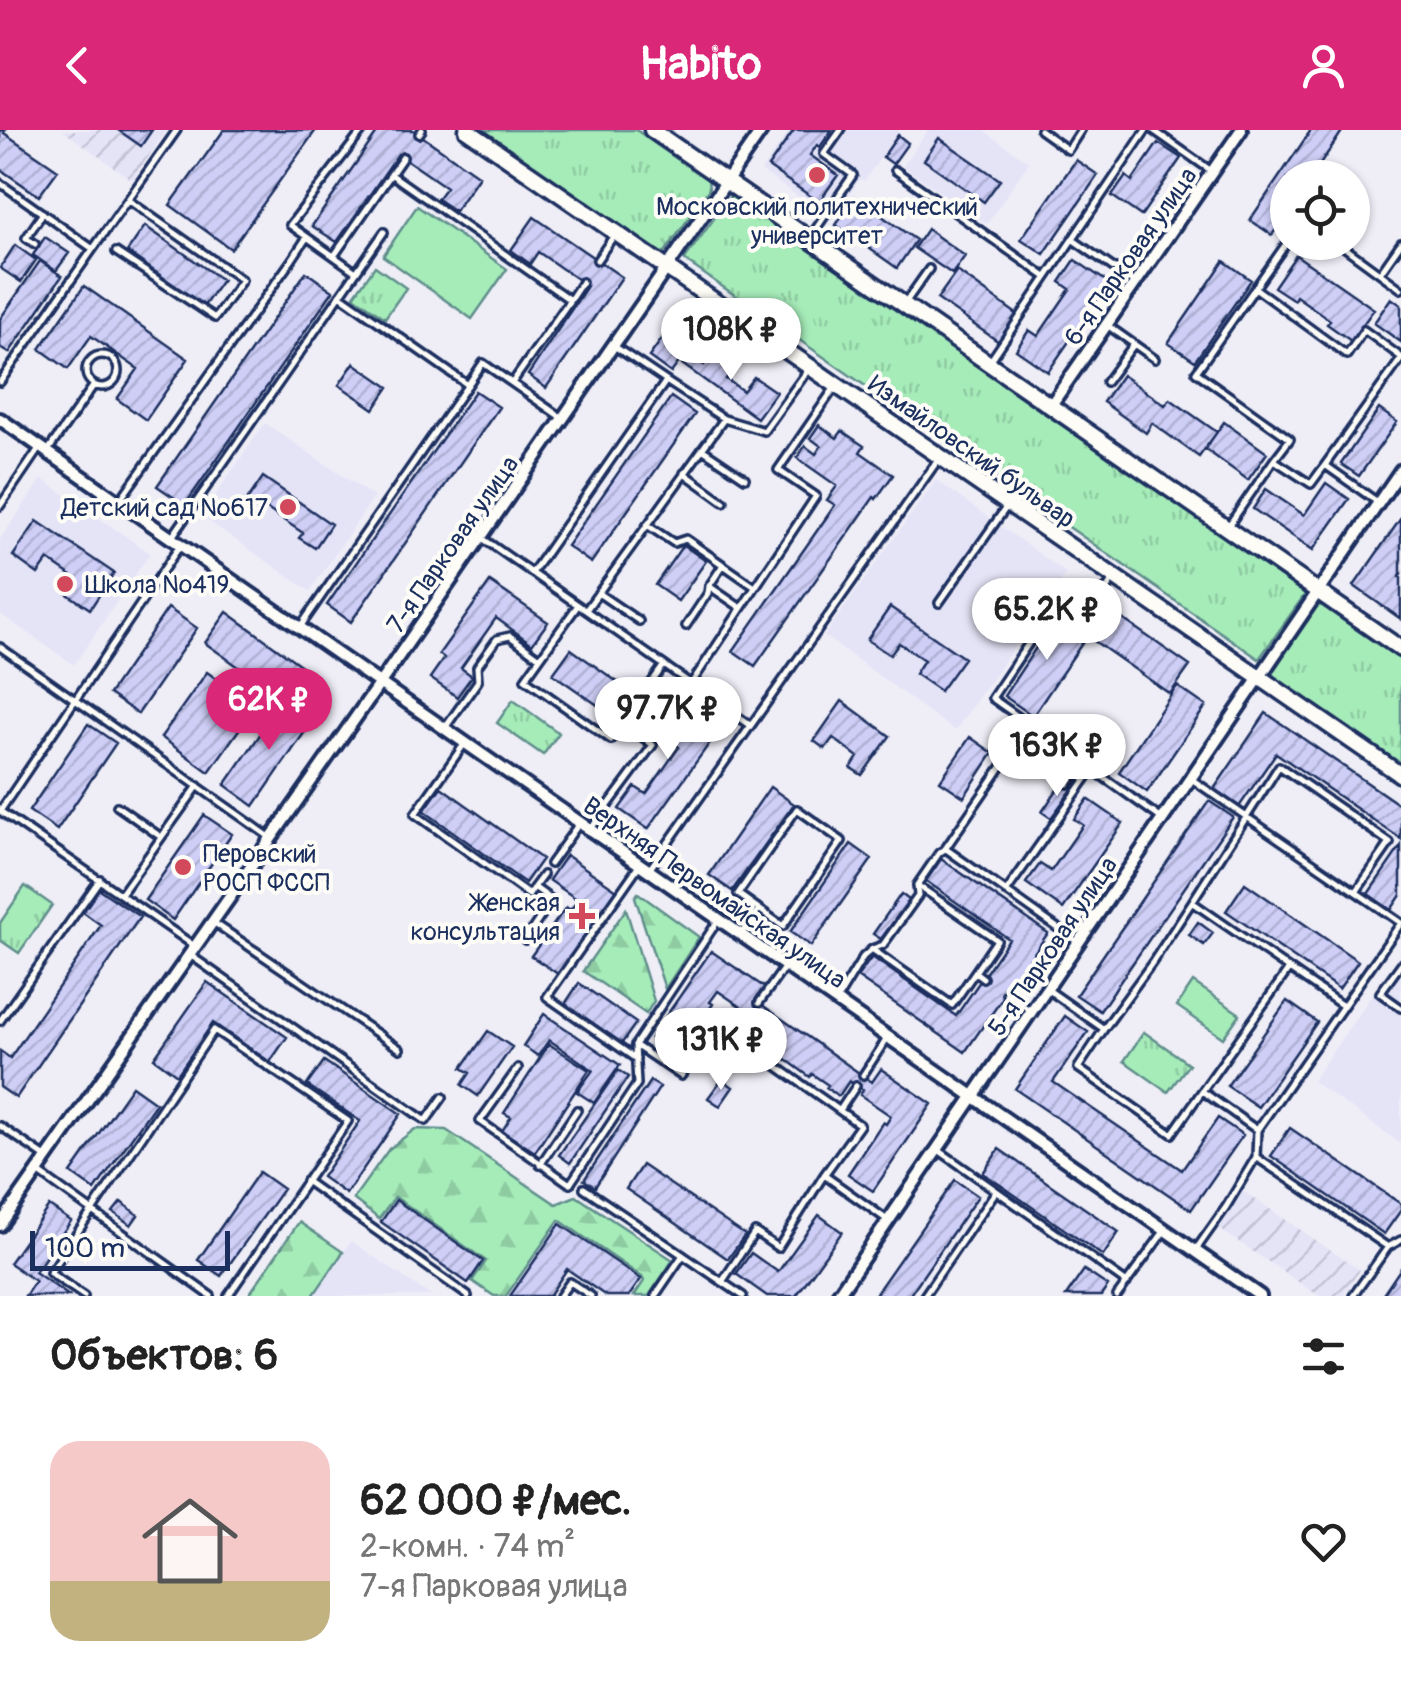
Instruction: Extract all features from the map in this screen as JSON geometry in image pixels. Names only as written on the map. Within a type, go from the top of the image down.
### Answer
[{"type":"street","name":"Измайловский бульвар","points":[[467,130],[1401,775]]},
{"type":"street","points":[[652,130],[1401,648]]},
{"type":"street","name":"7-я Парковая улица","points":[[0,1225],[762,130]]},
{"type":"street","name":"6-я Парковая улица","points":[[1051,406],[1241,130]]},
{"type":"street","name":"Верхняя Первомайская улица","points":[[0,419],[1260,1296]]},
{"type":"street","name":"5-я Парковая улица","points":[[837,1296],[1399,478]]},
{"type":"lane","points":[[0,382],[177,130]]},
{"type":"lane","points":[[356,272],[290,225],[363,130]]},
{"type":"lane","points":[[810,239],[854,175],[824,154],[841,130]]},
{"type":"lane","points":[[1040,130],[1068,150],[1081,130]]},
{"type":"lane","points":[[989,363],[1149,130],[1213,172]]},
{"type":"lane","points":[[334,256],[403,157]]},
{"type":"lane","points":[[895,170],[1046,277]]},
{"type":"lane","points":[[392,175],[570,300]]},
{"type":"lane","points":[[0,183],[93,248]]},
{"type":"lane","points":[[116,252],[215,318],[242,280],[128,200]]},
{"type":"lane","points":[[35,244],[26,238],[43,213]]},
{"type":"lane","points":[[384,232],[0,810],[121,894],[426,1121],[443,1097]]},
{"type":"lane","points":[[597,260],[616,232]]},
{"type":"lane","points":[[120,501],[307,237]]},
{"type":"lane","points":[[1072,239],[1136,283]]},
{"type":"lane","points":[[1380,274],[1401,242]]},
{"type":"lane","points":[[1228,527],[1290,438],[1196,372],[1275,260]]},
{"type":"lane","points":[[1361,260],[1401,289]]},
{"type":"lane","points":[[904,305],[929,269]]},
{"type":"lane","points":[[512,383],[582,282]]},
{"type":"lane","points":[[1255,288],[1347,355],[1364,330],[1401,358],[1311,484],[1274,460]]},
{"type":"lane","points":[[340,295],[468,384]]},
{"type":"lane","points":[[1107,325],[1155,359]]},
{"type":"lane","points":[[1106,382],[1134,344]]},
{"type":"lane","points":[[614,346],[724,418],[764,431],[811,366]]},
{"type":"lane","points":[[100,354],[110,356],[118,364],[113,384],[104,388],[94,386],[86,378],[91,358],[100,354]]},
{"type":"lane","points":[[300,626],[483,363],[562,418]]},
{"type":"lane","points":[[532,573],[666,381]]},
{"type":"lane","points":[[691,684],[816,496],[778,470],[837,385]]},
{"type":"lane","points":[[0,506],[94,386]]},
{"type":"lane","points":[[586,610],[724,418]]},
{"type":"lane","points":[[702,449],[744,478]]},
{"type":"lane","points":[[636,1059],[546,997],[750,725],[940,456]]},
{"type":"lane","points":[[1325,465],[1379,502]]},
{"type":"lane","points":[[684,473],[724,502]]},
{"type":"lane","points":[[939,603],[1009,504]]},
{"type":"lane","points":[[647,525],[674,543],[686,539],[755,588]]},
{"type":"lane","points":[[481,537],[750,725]]},
{"type":"lane","points":[[686,626],[723,565]]},
{"type":"lane","points":[[1115,576],[1096,596],[1076,594],[1056,604],[992,698],[1162,819]]},
{"type":"lane","points":[[708,586],[741,608]]},
{"type":"lane","points":[[598,593],[639,621]]},
{"type":"lane","points":[[578,605],[525,679],[612,740],[664,665]]},
{"type":"lane","points":[[445,728],[478,681],[477,667],[497,639],[510,636],[540,658]]},
{"type":"lane","points":[[0,647],[271,838]]},
{"type":"lane","points":[[590,830],[653,744],[623,723]]},
{"type":"lane","points":[[836,1000],[863,956],[883,945],[918,896],[917,884],[1030,725]]},
{"type":"lane","points":[[465,742],[415,814],[528,895],[542,875]]},
{"type":"lane","points":[[1068,784],[1084,762]]},
{"type":"lane","points":[[1289,970],[1172,1134],[1078,1068],[1279,766],[1390,843],[1356,892]]},
{"type":"lane","points":[[1006,892],[1094,769]]},
{"type":"lane","points":[[1190,778],[1401,923],[1256,1130],[1256,1157],[1194,1251]]},
{"type":"lane","points":[[121,894],[198,786]]},
{"type":"lane","points":[[117,806],[161,837]]},
{"type":"lane","points":[[798,806],[842,841],[783,926],[759,910],[738,894],[798,806]]},
{"type":"lane","points":[[550,864],[580,822]]},
{"type":"lane","points":[[945,849],[1078,942]]},
{"type":"lane","points":[[0,1022],[100,880]]},
{"type":"lane","points":[[872,950],[952,1006],[998,940],[917,884]]},
{"type":"lane","points":[[525,940],[552,900],[534,887]]},
{"type":"lane","points":[[1192,902],[1343,1006]]},
{"type":"lane","points":[[742,934],[759,910]]},
{"type":"lane","points":[[518,1068],[480,1121],[570,1184],[637,1084],[635,1045],[719,918]]},
{"type":"lane","points":[[213,922],[400,1049]]},
{"type":"lane","points":[[1401,964],[1380,993],[1401,1008]]},
{"type":"lane","points":[[759,1003],[786,965]]},
{"type":"lane","points":[[975,972],[983,978]]},
{"type":"lane","points":[[1047,989],[1104,1028]]},
{"type":"lane","points":[[1006,994],[1032,1011]]},
{"type":"lane","points":[[735,1037],[752,1014]]},
{"type":"lane","points":[[635,1045],[681,1076],[716,1024],[860,1125],[778,1248],[755,1232],[722,1282]]},
{"type":"lane","points":[[84,1296],[50,1273],[214,1030],[348,1121],[228,1296]]},
{"type":"lane","points":[[863,1076],[888,1036]]},
{"type":"lane","points":[[840,1110],[856,1086]]},
{"type":"lane","points":[[1202,1091],[1256,1130]]},
{"type":"lane","points":[[540,1165],[577,1110]]},
{"type":"lane","points":[[0,1126],[46,1158]]},
{"type":"lane","points":[[937,1149],[1126,1283]]},
{"type":"lane","points":[[1256,1157],[1388,1247]]},
{"type":"lane","points":[[37,1172],[211,1296]]},
{"type":"lane","points":[[824,1175],[889,1220]]},
{"type":"lane","points":[[306,1181],[463,1295]]},
{"type":"lane","points":[[584,1188],[743,1296]]},
{"type":"lane","points":[[924,1296],[996,1191]]},
{"type":"lane","points":[[1117,1296],[1164,1230]]},
{"type":"lane","points":[[1354,1296],[1388,1247],[1401,1240]]},
{"type":"lane","points":[[655,1296],[682,1255]]},
{"type":"lane","points":[[560,1296],[570,1282],[591,1296]]},
{"type":"shaded area","points":[[62,130],[167,130],[132,180]]},
{"type":"shaded area","name":"Московский политехнический университет","points":[[790,130],[900,130],[832,220],[761,171]]},
{"type":"shaded area","points":[[928,130],[983,130],[1029,162],[987,224],[903,166]]},
{"type":"shaded area","name":"Детский сад №617","points":[[265,423],[374,497],[310,591],[201,516]]},
{"type":"shaded area","name":"Школа №419","points":[[42,479],[150,553],[74,665],[0,614],[0,539]]},
{"type":"shaded area","points":[[936,480],[1066,573],[955,731],[824,636]]},
{"type":"shaded area","points":[[1401,953],[1401,1144],[1312,1081]]},
{"type":"shaded area","points":[[1243,1191],[1360,1270],[1343,1296],[1319,1296],[1218,1228]]},
{"type":"shaded area","points":[[351,1241],[431,1296],[313,1296]]},
{"type":"green space","points":[[476,130],[636,130],[708,179],[709,189],[660,254]]},
{"type":"green space","points":[[731,195],[1308,590],[1259,659],[684,260]]},
{"type":"green space","points":[[417,206],[507,269],[472,319],[383,256]]},
{"type":"green space","points":[[375,266],[406,288],[385,318],[354,296]]},
{"type":"green space","points":[[1324,604],[1401,658],[1401,765],[1273,676],[1273,668],[1316,607]]},
{"type":"green space","points":[[513,700],[559,733],[543,755],[497,723]]},
{"type":"green space","points":[[25,886],[52,905],[19,953],[0,940],[0,923]]},
{"type":"green space","points":[[638,893],[699,937],[665,989],[635,897]]},
{"type":"green space","points":[[626,909],[654,1001],[646,1014],[583,971]]},
{"type":"green space","points":[[1193,982],[1240,1014],[1223,1038],[1177,1006]]},
{"type":"green space","points":[[1144,1032],[1189,1064],[1168,1092],[1124,1061]]},
{"type":"green space","points":[[415,1129],[446,1130],[556,1204],[576,1196],[673,1260],[649,1296],[634,1296],[644,1281],[642,1277],[559,1220],[506,1296],[494,1296],[472,1281],[486,1261],[395,1197],[379,1219],[353,1199],[389,1149]]},
{"type":"green space","points":[[299,1222],[343,1252],[313,1296],[248,1296]]},
{"type":"building","points":[[0,130],[58,170],[39,196],[0,169]]},
{"type":"building","points":[[118,130],[152,130],[141,146]]},
{"type":"building","points":[[224,130],[316,130],[231,249],[170,205]]},
{"type":"building","points":[[379,130],[413,130],[479,176],[455,211],[437,199],[446,187],[398,154],[337,242],[312,226]]},
{"type":"building","points":[[794,130],[832,130],[810,155],[838,175],[819,202],[768,167]]},
{"type":"building","points":[[1311,130],[1343,130],[1323,160],[1291,160]]},
{"type":"building","points":[[898,135],[908,143],[893,164],[883,157]]},
{"type":"building","points":[[939,138],[1000,180],[984,202],[924,160]]},
{"type":"building","points":[[1158,143],[1181,158],[1141,216],[1112,196],[1126,176],[1132,181]]},
{"type":"building","points":[[1076,160],[1098,175],[1044,254],[1021,239]]},
{"type":"building","points":[[1270,190],[1270,234],[1250,220]]},
{"type":"building","points":[[855,197],[916,240],[897,268],[836,225]]},
{"type":"building","points":[[534,217],[622,277],[546,388],[528,375],[587,286],[538,252],[530,264],[511,250]]},
{"type":"building","points":[[145,226],[222,280],[204,306],[127,252]]},
{"type":"building","points":[[927,229],[965,256],[952,274],[914,248]]},
{"type":"building","points":[[45,237],[69,253],[56,271],[33,255]]},
{"type":"building","points":[[15,245],[36,260],[21,282],[0,268]]},
{"type":"building","points":[[1075,260],[1109,283],[1048,372],[1016,350],[1029,330],[1038,336],[1070,289],[1060,282]]},
{"type":"building","points":[[1293,260],[1303,260],[1374,309],[1351,341],[1296,296],[1294,300],[1274,287]]},
{"type":"building","points":[[40,261],[62,276],[9,353],[0,347],[0,319]]},
{"type":"building","points":[[1224,261],[1251,280],[1195,361],[1168,343]]},
{"type":"building","points":[[957,271],[1018,315],[999,342],[937,299]]},
{"type":"building","points":[[306,272],[333,291],[185,505],[157,486]]},
{"type":"building","points":[[84,286],[188,359],[146,420],[117,399],[138,369],[91,336],[68,369],[40,349]]},
{"type":"building","points":[[1391,298],[1401,305],[1401,342],[1374,323]]},
{"type":"building","points":[[669,329],[691,346],[671,373],[649,357]]},
{"type":"building","points":[[715,350],[736,365],[726,379],[743,391],[754,377],[776,392],[757,418],[682,364],[689,354],[704,365]]},
{"type":"building","points":[[354,363],[389,387],[374,409],[339,385]]},
{"type":"building","points":[[1122,375],[1165,405],[1170,399],[1217,432],[1199,457],[1152,423],[1146,433],[1103,402]]},
{"type":"building","points":[[475,391],[499,407],[351,622],[327,605]]},
{"type":"building","points":[[671,397],[695,414],[591,563],[567,546]]},
{"type":"building","points":[[1379,409],[1397,422],[1359,476],[1341,464]]},
{"type":"building","points":[[1224,422],[1267,453],[1248,480],[1205,449]]},
{"type":"building","points":[[819,425],[837,438],[842,431],[864,446],[860,452],[893,475],[755,666],[733,651],[835,505],[827,500],[837,486],[797,458],[805,446],[816,454],[821,446],[810,438]]},
{"type":"building","points":[[263,477],[331,524],[315,548],[299,538],[303,533],[264,507],[261,512],[246,502]]},
{"type":"building","points":[[1326,483],[1349,499],[1313,550],[1253,509],[1266,489],[1304,515]]},
{"type":"building","points":[[1401,518],[1399,577],[1401,619],[1354,586]]},
{"type":"building","points":[[37,521],[114,573],[90,609],[66,593],[76,579],[48,560],[38,574],[13,556]]},
{"type":"building","points":[[683,545],[706,561],[678,601],[655,585]]},
{"type":"building","points":[[490,582],[548,622],[532,644],[496,618],[461,668],[472,676],[457,697],[430,678],[444,658],[439,654]]},
{"type":"building","points":[[890,607],[964,658],[940,691],[915,674],[924,660],[899,643],[890,655],[867,640]]},
{"type":"building","points":[[168,608],[197,628],[138,714],[109,694]]},
{"type":"building","points":[[1107,608],[1190,666],[1170,694],[1087,636]]},
{"type":"building","points":[[1061,610],[1091,630],[1033,716],[1004,696]]},
{"type":"building","points":[[227,612],[310,672],[288,702],[205,643]]},
{"type":"building","points":[[571,649],[626,688],[609,713],[553,674]]},
{"type":"building","points":[[207,672],[255,707],[209,772],[161,737]]},
{"type":"building","points":[[1177,686],[1206,706],[1147,792],[1119,772]]},
{"type":"building","points":[[658,698],[714,737],[648,829],[619,809],[635,787],[646,794],[679,747],[642,721]]},
{"type":"building","points":[[284,700],[313,720],[254,806],[225,785]]},
{"type":"building","points":[[842,701],[890,736],[862,775],[851,768],[858,757],[833,738],[825,749],[814,741]]},
{"type":"building","points":[[1266,713],[1401,806],[1401,839],[1276,753],[1239,807],[1214,789]]},
{"type":"building","points":[[88,724],[116,743],[57,830],[29,811]]},
{"type":"building","points":[[970,737],[993,753],[964,797],[940,781]]},
{"type":"building","points":[[1063,781],[1073,788],[1051,818],[1042,812]]},
{"type":"building","points":[[441,787],[542,859],[525,883],[424,811]]},
{"type":"building","points":[[770,787],[794,804],[732,891],[709,875]]},
{"type":"building","points":[[1088,799],[1123,823],[1063,909],[1026,883],[1040,864],[1051,871],[1083,825],[1074,819]]},
{"type":"building","points":[[1209,801],[1233,817],[1100,1011],[1076,995]]},
{"type":"building","points":[[204,815],[232,834],[173,920],[145,900]]},
{"type":"building","points":[[851,844],[872,859],[811,946],[790,932]]},
{"type":"building","points":[[1401,846],[1401,895],[1391,910],[1368,894]]},
{"type":"building","points":[[566,855],[617,890],[558,974],[531,956],[566,907],[570,910],[578,900],[549,880]]},
{"type":"building","points":[[941,859],[1048,933],[965,1052],[857,977],[872,957],[956,1016],[1009,939],[926,881]]},
{"type":"building","points":[[1245,883],[1358,961],[1339,989],[1226,911]]},
{"type":"building","points":[[99,889],[140,917],[16,1098],[0,1087],[0,1051],[10,1058],[101,925],[83,912]]},
{"type":"building","points":[[901,894],[909,900],[881,939],[873,934]]},
{"type":"building","points":[[1198,922],[1213,933],[1204,945],[1189,935]]},
{"type":"building","points":[[711,951],[764,987],[755,1000],[872,1082],[881,1069],[932,1104],[873,1191],[848,1174],[891,1116],[860,1095],[863,1090],[849,1081],[839,1096],[826,1088],[828,1085],[780,1055],[782,1052],[746,1032],[756,1017],[718,991],[677,1056],[651,1038]]},
{"type":"building","points":[[207,982],[287,1037],[270,1062],[213,1023],[177,1075],[154,1058]]},
{"type":"building","points":[[579,983],[636,1023],[622,1043],[565,1004]]},
{"type":"building","points":[[1287,1001],[1317,1022],[1258,1107],[1227,1086]]},
{"type":"building","points":[[544,1014],[620,1065],[594,1103],[577,1092],[593,1070],[549,1040],[538,1056],[523,1046]]},
{"type":"building","points":[[1065,1016],[1088,1032],[1053,1082],[1182,1170],[1218,1118],[1243,1135],[1191,1210],[1015,1089]]},
{"type":"building","points":[[488,1031],[512,1047],[478,1096],[462,1085],[470,1073],[462,1068]]},
{"type":"building","points":[[549,1044],[589,1070],[535,1152],[502,1131],[511,1117],[504,1113]]},
{"type":"building","points":[[324,1061],[401,1114],[346,1194],[322,1177],[360,1121],[307,1085]]},
{"type":"building","points":[[618,1070],[628,1077],[570,1163],[559,1155]]},
{"type":"building","points":[[722,1079],[733,1087],[720,1106],[708,1098]]},
{"type":"building","points":[[650,1081],[660,1087],[595,1187],[584,1180]]},
{"type":"building","points":[[132,1086],[156,1103],[95,1190],[71,1173]]},
{"type":"building","points":[[1290,1128],[1401,1204],[1384,1234],[1271,1156]]},
{"type":"building","points":[[999,1149],[1119,1232],[1103,1256],[983,1173]]},
{"type":"building","points":[[642,1165],[745,1235],[728,1259],[626,1189]]},
{"type":"building","points":[[259,1172],[283,1189],[221,1276],[198,1260]]},
{"type":"building","points":[[955,1180],[978,1196],[909,1296],[874,1296]]},
{"type":"building","points":[[396,1200],[483,1261],[468,1283],[381,1222]]},
{"type":"building","points":[[121,1202],[138,1215],[131,1225],[113,1212]]},
{"type":"building","points":[[49,1206],[71,1221],[35,1272],[69,1296],[25,1296],[35,1281],[9,1263]]},
{"type":"building","points":[[819,1215],[842,1232],[796,1296],[767,1296],[736,1274],[751,1253],[778,1272]]},
{"type":"building","points":[[560,1224],[641,1279],[629,1296],[606,1296],[567,1269],[549,1296],[510,1296]]},
{"type":"building","points":[[1401,1268],[1401,1296],[1382,1296]]},
{"type":"building","points":[[1084,1270],[1108,1286],[1101,1296],[1066,1296]]},
{"type":"place","name":"Московский политехнический университет","points":[[817,175]]},
{"type":"place","name":"Детский сад №617","points":[[288,507]]},
{"type":"place","name":"Школа №419","points":[[65,584]]},
{"type":"place","name":"Перовский РОСП ФССП","points":[[183,867]]},
{"type":"place","name":"Женская консультация","points":[[582,916]]}]
